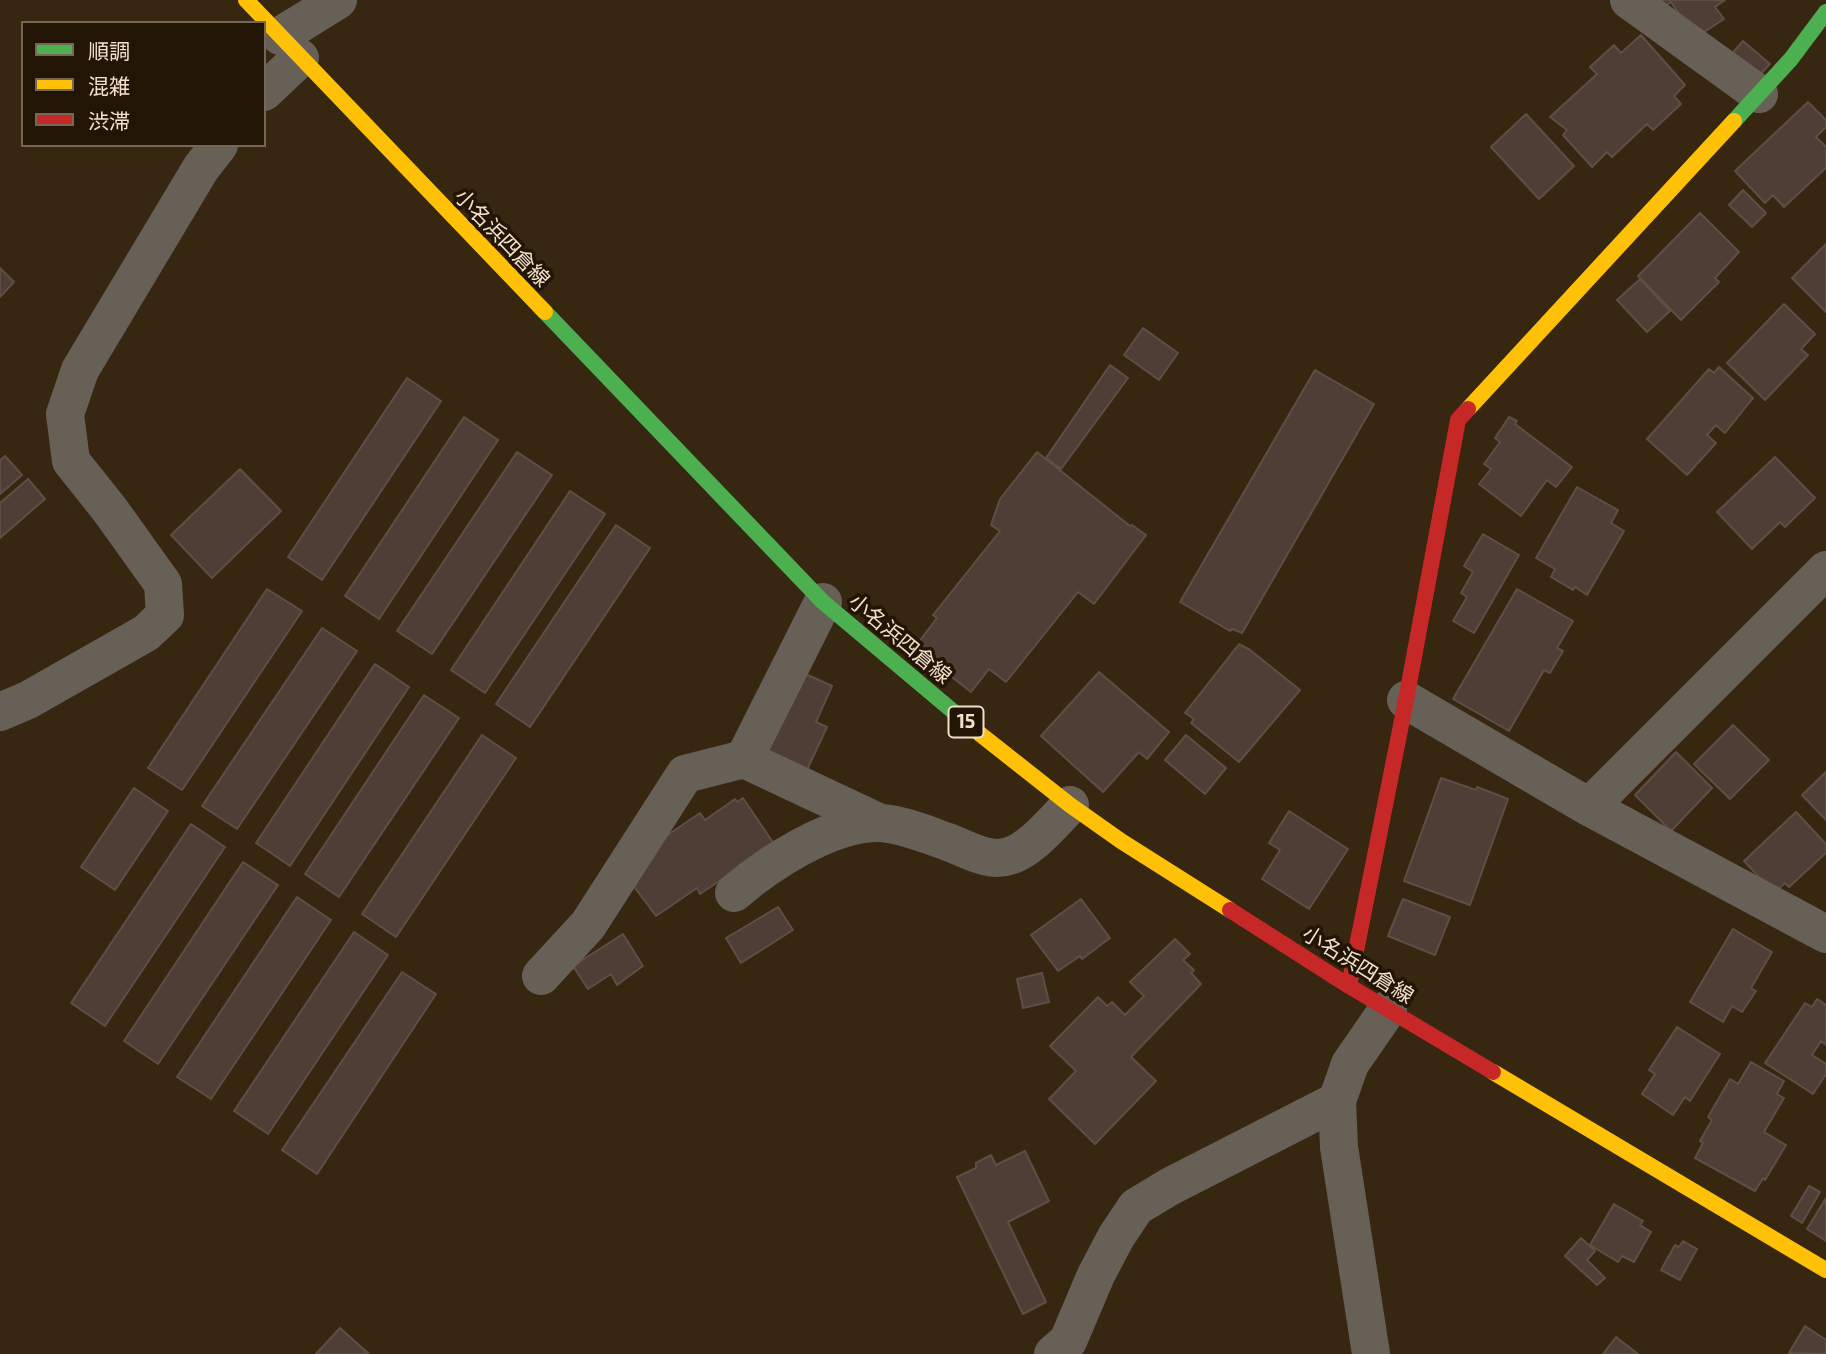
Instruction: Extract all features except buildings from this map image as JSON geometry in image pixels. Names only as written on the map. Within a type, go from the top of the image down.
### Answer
[{"type":"main road","name":"小名浜四倉線","points":[[246,0],[266,21]]},
{"type":"main road","points":[[1349,986],[1458,420],[1791,59],[1826,12]]},
{"type":"main road","name":"小名浜四倉線","points":[[266,21],[823,602],[972,728],[1070,805],[1121,841],[1349,986],[1826,1270]]},
{"type":"street","points":[[266,89],[290,47],[338,0]]},
{"type":"street","points":[[1629,0],[1759,94]]},
{"type":"street","points":[[0,712],[28,700],[146,633],[165,615],[163,584],[71,461],[65,414],[80,370],[201,168],[217,147]]},
{"type":"street","points":[[1589,807],[1826,570]]},
{"type":"street","points":[[744,759],[823,602]]},
{"type":"street","points":[[1406,700],[1589,807],[1826,934]]},
{"type":"street","points":[[541,976],[588,925],[685,774],[744,759],[878,822],[921,832],[985,857],[1006,858],[1021,852],[1070,805]]},
{"type":"street","points":[[734,893],[759,872],[794,851],[848,826],[878,822]]},
{"type":"street","points":[[1371,1354],[1339,1147],[1337,1101],[1350,1063],[1388,1009]]},
{"type":"street","points":[[1053,1354],[1068,1341],[1096,1275],[1136,1207],[1168,1187],[1337,1101]]},
{"type":"traffic: fast","points":[[1734,121],[1791,59],[1826,12]]},
{"type":"traffic: fast","points":[[545,312],[823,602],[980,734]]},
{"type":"traffic: slow","points":[[246,0],[545,312]]},
{"type":"traffic: slow","points":[[1468,409],[1734,121]]},
{"type":"traffic: slow","points":[[980,734],[1070,805],[1121,841],[1230,910]]},
{"type":"traffic: slow","points":[[1493,1072],[1826,1270]]},
{"type":"traffic: jam","points":[[1349,986],[1458,420],[1468,409]]},
{"type":"traffic: jam","points":[[1230,910],[1349,986],[1493,1072]]}]
